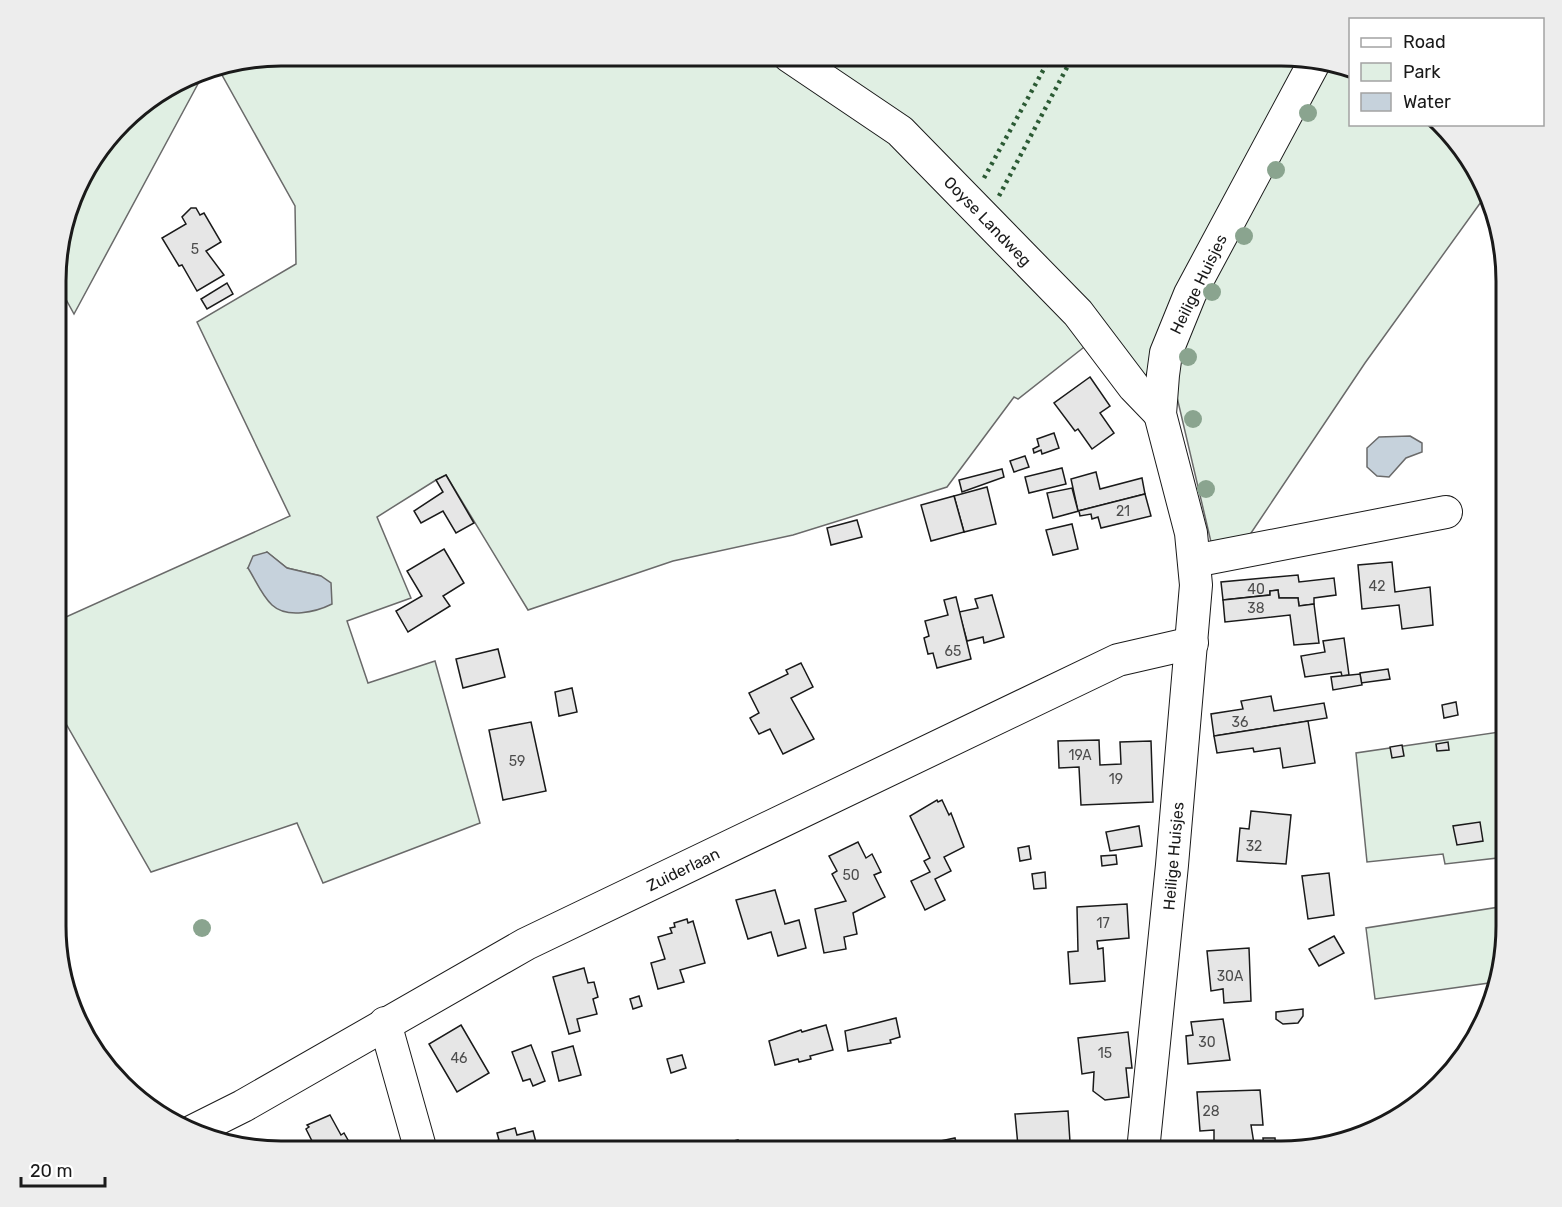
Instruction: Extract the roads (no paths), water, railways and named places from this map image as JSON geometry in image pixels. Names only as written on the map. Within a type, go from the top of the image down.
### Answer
[{"type":"street","name":"Ooyse Landweg","points":[[804,66],[900,131],[1078,313],[1134,387],[1161,414]]},
{"type":"street","name":"Heilige Huisjes","points":[[1144,1141],[1196,585],[1191,533],[1161,414],[1162,375],[1176,324],[1190,294],[1312,68]]},
{"type":"street","points":[[1194,561],[1446,512]]},
{"type":"street","name":"Zuiderlaan","points":[[202,1126],[243,1106],[526,944],[1080,677],[1118,660],[1192,643]]},
{"type":"street","points":[[385,1023],[418,1141]]},
{"type":"water","points":[[1410,436],[1422,443],[1422,452],[1406,458],[1389,477],[1377,476],[1367,467],[1367,448],[1379,437]]},
{"type":"water","points":[[267,552],[287,568],[321,576],[331,583],[332,604],[302,613],[285,612],[272,605],[248,568],[253,556]]}]
